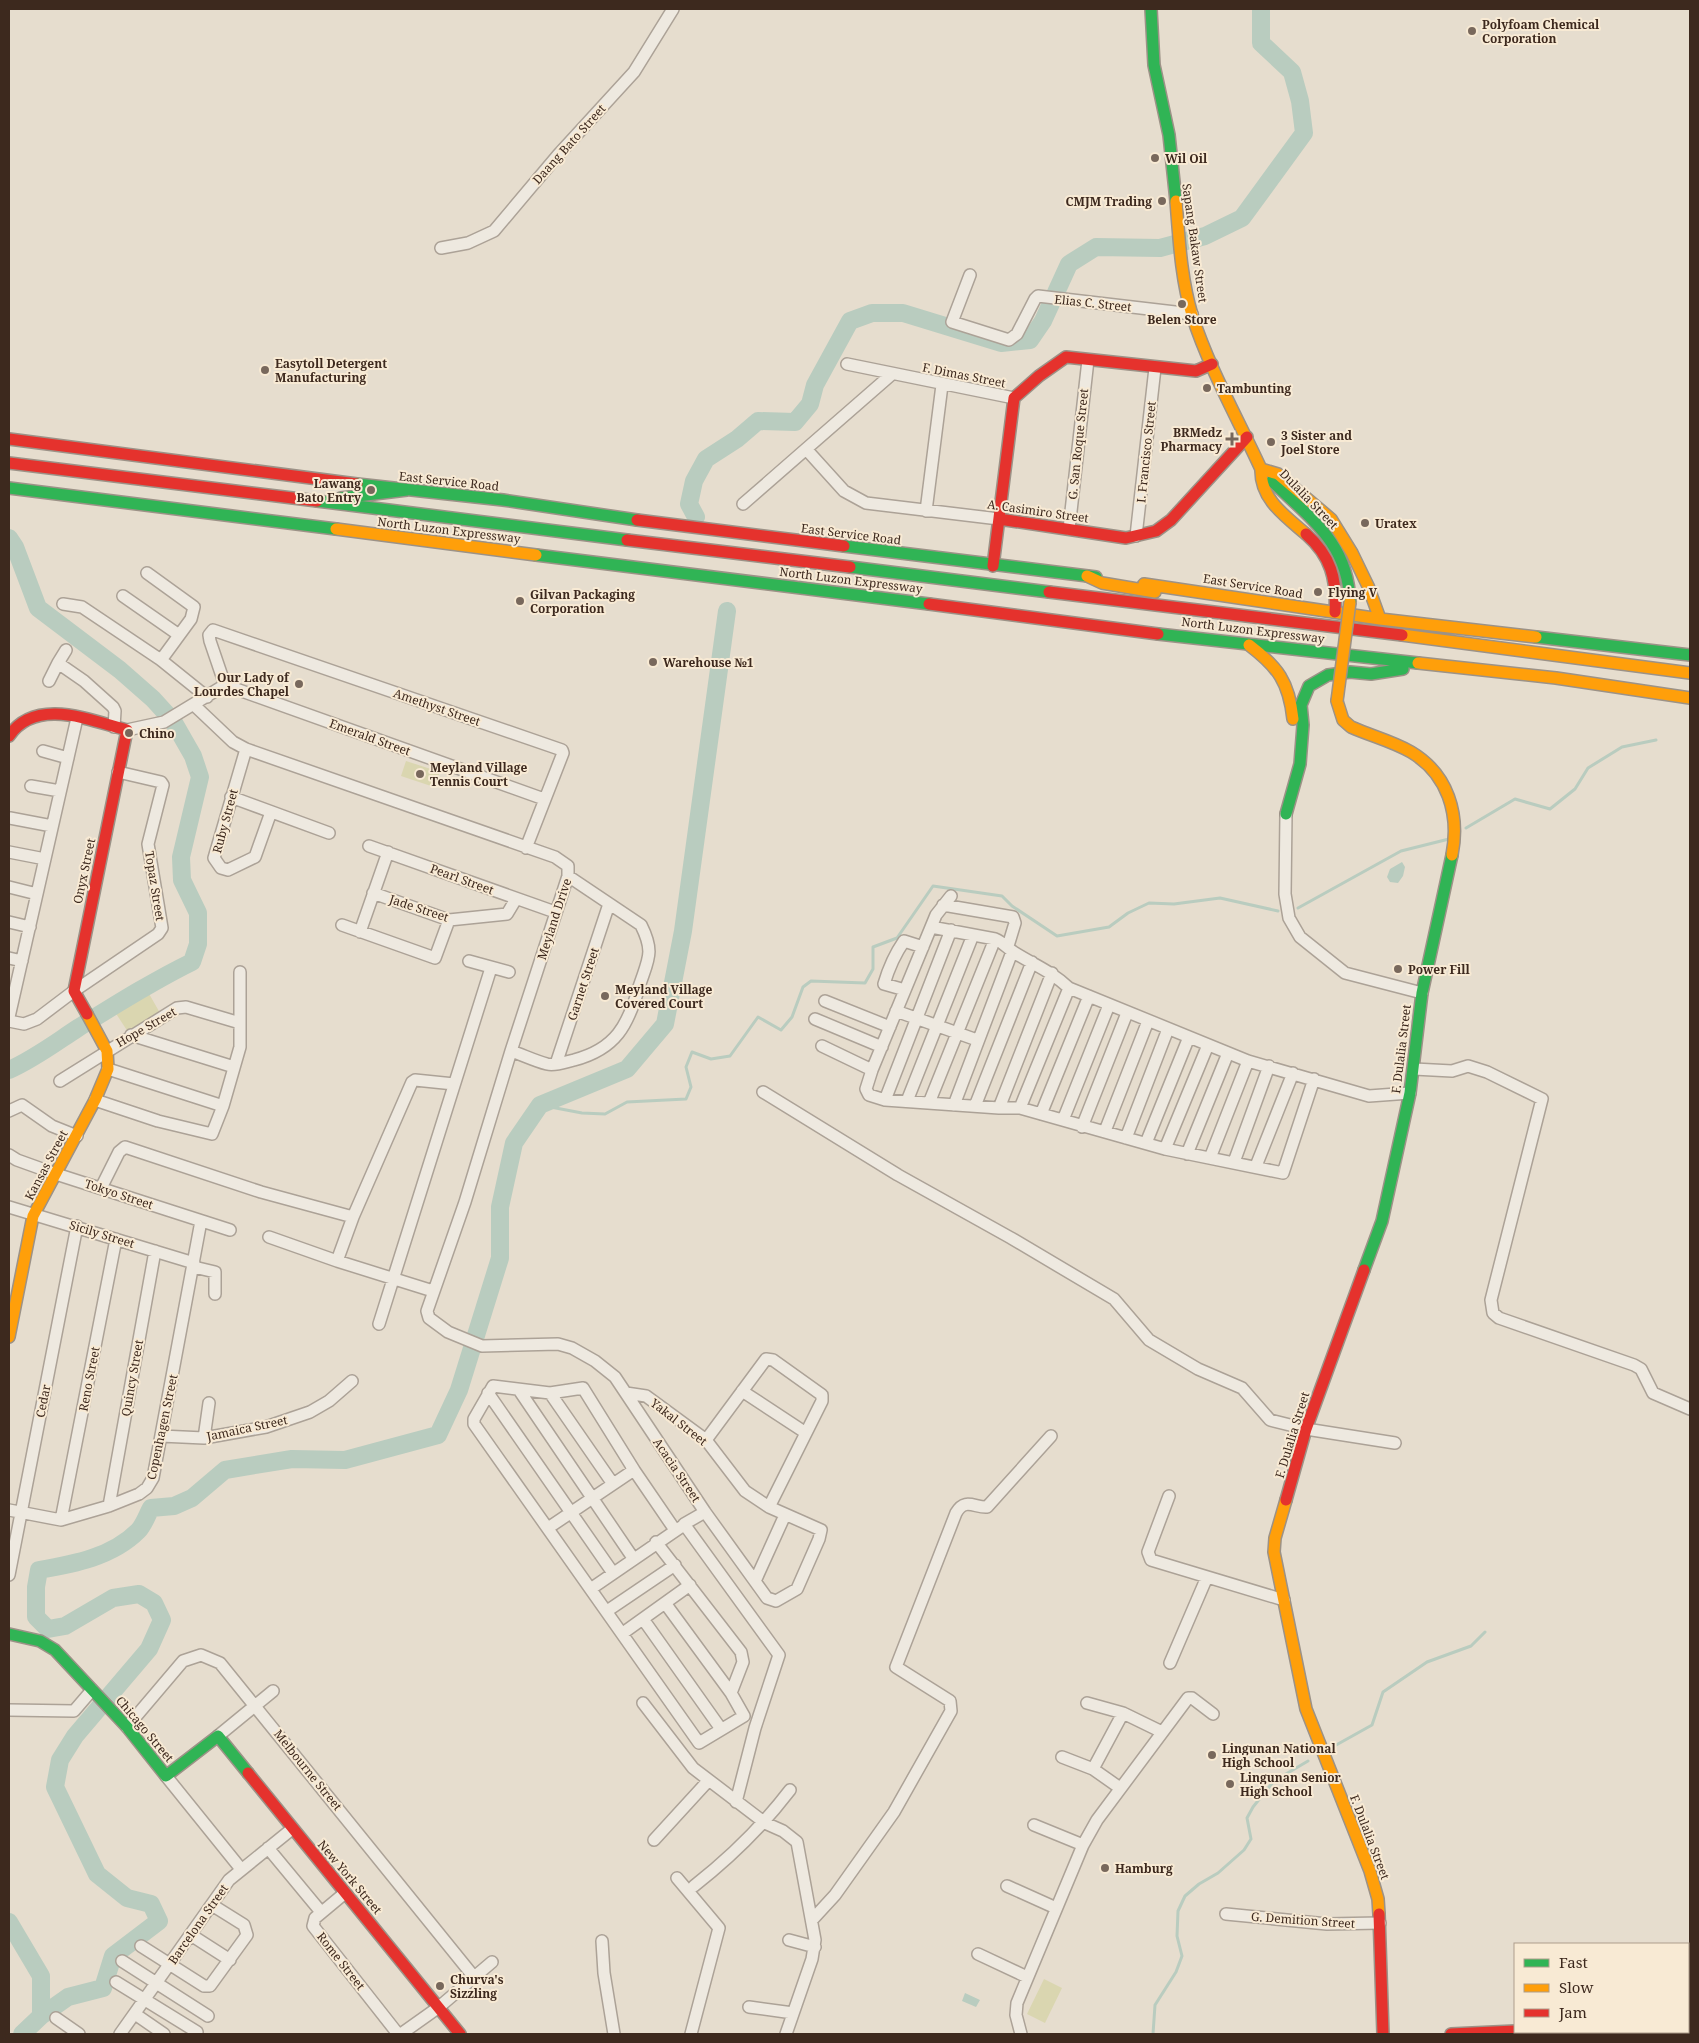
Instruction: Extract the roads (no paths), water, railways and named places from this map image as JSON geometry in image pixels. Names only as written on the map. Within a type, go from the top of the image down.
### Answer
[{"type":"main road","name":"Sapang Bakaw Street","points":[[1151,9],[1154,65],[1168,135],[1181,254],[1192,314],[1212,364],[1261,469],[1262,487],[1271,501],[1324,551],[1330,563],[1336,580],[1335,612]]},
{"type":"main road","name":"F. Dimas Street","points":[[1014,398],[1039,376],[1066,358],[1196,371],[1212,364]]},
{"type":"main road","points":[[993,566],[1014,398]]},
{"type":"main road","name":"A. Casimiro Street","points":[[999,519],[1126,538],[1156,531],[1171,520],[1247,437]]},
{"type":"main road","name":"East Service Road","points":[[9,440],[406,490],[503,500],[668,525],[1086,576],[1380,619],[1690,655]]},
{"type":"main road","name":"North Luzon Expressway","points":[[9,463],[1318,624],[1690,673]]},
{"type":"main road","points":[[1261,469],[1278,474],[1331,519],[1352,553],[1368,586],[1380,619]]},
{"type":"main road","name":"Dulalia Street","points":[[1261,469],[1330,538],[1350,581],[1350,602],[1336,701],[1343,720],[1351,727],[1414,752],[1429,764],[1446,786],[1455,827],[1454,844]]},
{"type":"main road","name":"North Luzon Expressway","points":[[9,488],[1249,645],[1556,678],[1690,698]]},
{"type":"main road","points":[[308,501],[406,490]]},
{"type":"main road","points":[[1086,576],[1110,585],[1286,610],[1318,624]]},
{"type":"main road","points":[[1249,645],[1280,672],[1288,684],[1292,700],[1294,739],[1286,814]]},
{"type":"main road","points":[[1286,814],[1300,764],[1301,705],[1309,686],[1328,675],[1350,672],[1371,674],[1433,665]]},
{"type":"main road","points":[[9,736],[19,723],[41,715],[64,714],[127,730]]},
{"type":"main road","name":"Onyx Street","points":[[74,991],[127,730]]},
{"type":"main road","name":"F. Dulalia Street","points":[[1383,2034],[1378,1899],[1370,1871],[1306,1709],[1274,1552],[1275,1538],[1306,1429],[1376,1241],[1410,1093],[1422,993],[1454,844]]},
{"type":"main road","name":"Kansas Street","points":[[9,1337],[33,1216],[96,1100],[108,1069],[107,1051],[95,1026],[74,991]]},
{"type":"main road","name":"Chicago Street","points":[[9,1634],[40,1641],[55,1650],[127,1727],[166,1776]]},
{"type":"main road","points":[[166,1776],[218,1736]]},
{"type":"main road","name":"New York Street","points":[[218,1736],[460,2034]]},
{"type":"main road","points":[[1451,2034],[1507,2032]]},
{"type":"street","name":"Daang Bato Street","points":[[442,248],[468,243],[494,231],[558,155],[634,72],[673,9]]},
{"type":"street","name":"Elias C. Street","points":[[970,275],[952,320],[953,323],[1008,340],[1017,334],[1035,298],[1038,296],[1192,314]]},
{"type":"street","name":"G. San Roque Street","points":[[1069,528],[1088,360]]},
{"type":"street","name":"F. Dimas Street","points":[[847,364],[942,385],[1014,398]]},
{"type":"street","name":"I. Francisco Street","points":[[1136,536],[1155,368]]},
{"type":"street","points":[[743,504],[892,374]]},
{"type":"street","points":[[926,511],[942,385]]},
{"type":"street","name":"A. Casimiro Street","points":[[806,449],[844,491],[866,502],[999,519]]},
{"type":"street","points":[[147,573],[194,607],[191,618],[161,660]]},
{"type":"street","points":[[123,596],[179,635]]},
{"type":"street","points":[[63,604],[82,608],[161,660],[207,698]]},
{"type":"street","name":"Amethyst Street","points":[[225,685],[210,641],[209,635],[213,630],[562,750],[563,753],[526,848]]},
{"type":"street","points":[[49,681],[66,650]]},
{"type":"street","points":[[58,663],[84,681],[115,710],[114,727]]},
{"type":"street","points":[[127,730],[164,722],[207,698],[225,685]]},
{"type":"street","name":"Emerald Street","points":[[225,685],[544,799]]},
{"type":"street","name":"Meyland Drive","points":[[194,705],[233,742],[246,749],[562,861],[568,866],[568,876],[511,1051],[465,1202],[433,1291],[428,1311],[430,1318],[448,1332],[482,1346]]},
{"type":"street","points":[[9,1017],[12,991],[22,961],[77,718]]},
{"type":"street","name":"Ruby Street","points":[[246,749],[214,858],[223,870],[228,870],[255,857],[271,812]]},
{"type":"street","points":[[43,751],[68,758]]},
{"type":"street","name":"Topaz Street","points":[[74,991],[158,934],[162,928],[148,844],[163,785],[161,782],[118,772]]},
{"type":"street","points":[[31,786],[60,791]]},
{"type":"street","points":[[231,796],[329,833]]},
{"type":"street","points":[[1286,814],[1285,894],[1289,918],[1300,937],[1345,973],[1422,993]]},
{"type":"street","points":[[10,818],[52,826]]},
{"type":"street","name":"Pearl Street","points":[[369,846],[555,912]]},
{"type":"street","points":[[9,852],[45,859]]},
{"type":"street","points":[[360,932],[388,852]]},
{"type":"street","points":[[511,1051],[548,1064],[556,1064],[599,1051],[616,1037],[630,1019],[650,950],[641,925],[568,876]]},
{"type":"street","points":[[9,887],[37,894]]},
{"type":"street","name":"Jade Street","points":[[373,893],[449,920],[506,914],[516,899]]},
{"type":"street","points":[[952,896],[936,915],[904,990],[872,1070],[866,1089],[869,1095],[885,1100],[1020,1108],[1082,1127],[1105,1131],[1187,1154],[1256,1166],[1283,1173],[1314,1079]]},
{"type":"street","name":"Garnet Street","points":[[556,1064],[609,904]]},
{"type":"street","points":[[943,905],[1013,917],[1015,923],[1010,949],[954,1104]]},
{"type":"street","points":[[342,925],[435,958],[449,920]]},
{"type":"street","points":[[9,922],[30,927]]},
{"type":"street","points":[[931,927],[995,939],[1052,973],[1068,988],[1248,1060],[1368,1096],[1410,1093]]},
{"type":"street","points":[[885,1100],[951,930]]},
{"type":"street","points":[[907,1101],[973,935]]},
{"type":"street","points":[[929,1103],[995,939]]},
{"type":"street","points":[[904,990],[884,984],[895,954],[904,940],[923,947]]},
{"type":"street","points":[[9,958],[22,961]]},
{"type":"street","points":[[469,961],[509,972]]},
{"type":"street","points":[[975,1106],[1032,962]]},
{"type":"street","points":[[379,1324],[392,1276],[491,968]]},
{"type":"street","points":[[96,1100],[158,1121],[212,1134],[223,1106],[240,1047],[240,972]]},
{"type":"street","points":[[999,1108],[1052,973]]},
{"type":"street","points":[[1020,1108],[1068,988]]},
{"type":"street","points":[[9,1021],[24,1024],[37,1019],[74,991]]},
{"type":"street","points":[[1041,1114],[1089,996]]},
{"type":"street","points":[[825,1001],[890,1027]]},
{"type":"street","points":[[1063,1120],[1109,1005]]},
{"type":"street","name":"Hope Street","points":[[60,1080],[177,1008],[186,1007],[240,1023]]},
{"type":"street","points":[[896,1011],[977,1040]]},
{"type":"street","points":[[1082,1127],[1127,1013]]},
{"type":"street","points":[[815,1019],[882,1046]]},
{"type":"street","points":[[1105,1131],[1148,1021]]},
{"type":"street","points":[[1126,1138],[1168,1029]]},
{"type":"street","points":[[131,1035],[234,1067]]},
{"type":"street","points":[[1146,1143],[1190,1037]]},
{"type":"street","points":[[1165,1148],[1208,1045]]},
{"type":"street","points":[[822,1046],[872,1070]]},
{"type":"street","points":[[1187,1154],[1228,1053]]},
{"type":"street","points":[[1210,1158],[1248,1060]]},
{"type":"street","points":[[1234,1162],[1269,1066]]},
{"type":"street","points":[[1414,1069],[1452,1071],[1468,1066],[1487,1072],[1542,1099],[1491,1300],[1493,1313],[1499,1318],[1634,1365],[1640,1369],[1653,1394],[1690,1410]]},
{"type":"street","points":[[108,1069],[223,1106]]},
{"type":"street","points":[[1256,1166],[1293,1073]]},
{"type":"street","points":[[337,1261],[352,1217],[412,1082],[415,1080],[454,1084]]},
{"type":"street","points":[[763,1092],[898,1175],[1012,1238],[1114,1299],[1149,1340],[1198,1369],[1242,1388],[1270,1420],[1306,1429],[1395,1443]]},
{"type":"street","points":[[9,1111],[22,1106],[52,1126],[77,1136]]},
{"type":"street","points":[[101,1188],[119,1152],[125,1147],[260,1192],[352,1217]]},
{"type":"street","name":"Tokyo Street","points":[[9,1154],[17,1160],[56,1174],[230,1230]]},
{"type":"street","name":"Sicily Street","points":[[9,1207],[33,1216],[77,1226],[116,1238],[215,1272],[214,1294]]},
{"type":"street","name":"Copenhagen Street","points":[[9,1510],[61,1520],[109,1506],[148,1488],[153,1478],[201,1221]]},
{"type":"street","name":"Cedar","points":[[9,1575],[77,1226]]},
{"type":"street","points":[[269,1237],[337,1261],[392,1276],[433,1291]]},
{"type":"street","name":"Reno Street","points":[[61,1520],[116,1238]]},
{"type":"street","name":"Quincy Street","points":[[109,1506],[155,1251]]},
{"type":"street","name":"Acacia Street","points":[[482,1346],[538,1343],[558,1344],[572,1348],[595,1361],[615,1377],[705,1512],[756,1579],[767,1598],[772,1601],[794,1593],[819,1539],[821,1530]]},
{"type":"street","points":[[706,1440],[766,1360],[773,1360],[822,1395],[822,1401],[769,1507]]},
{"type":"street","name":"Jamaica Street","points":[[161,1436],[204,1438],[266,1427],[292,1419],[328,1401],[352,1381]]},
{"type":"street","points":[[736,1802],[755,1728],[778,1660],[778,1650],[634,1470],[584,1389],[550,1393],[493,1386],[474,1419],[474,1424],[592,1588],[699,1743],[744,1716]]},
{"type":"street","points":[[519,1390],[633,1558]]},
{"type":"street","points":[[742,1391],[806,1433]]},
{"type":"street","points":[[488,1393],[613,1573]]},
{"type":"street","points":[[550,1393],[613,1484]]},
{"type":"street","name":"Yakal Street","points":[[626,1393],[646,1396],[706,1440],[741,1488],[769,1507],[821,1530]]},
{"type":"street","points":[[204,1438],[209,1403]]},
{"type":"street","points":[[812,1920],[835,1895],[894,1812],[951,1711],[950,1701],[896,1667],[956,1512],[964,1504],[972,1503],[984,1508],[987,1507],[1051,1436]]},
{"type":"street","points":[[548,1528],[634,1470]]},
{"type":"street","points":[[1169,1496],[1148,1552],[1149,1557],[1206,1577],[1284,1600]]},
{"type":"street","points":[[592,1588],[656,1542],[705,1512]]},
{"type":"street","points":[[756,1579],[785,1515]]},
{"type":"street","points":[[656,1542],[741,1652],[743,1662],[731,1692]]},
{"type":"street","points":[[607,1611],[675,1565]]},
{"type":"street","points":[[1170,1664],[1206,1577]]},
{"type":"street","points":[[623,1633],[690,1585]]},
{"type":"street","points":[[665,1603],[731,1692],[748,1722],[755,1728]]},
{"type":"street","points":[[642,1619],[721,1729]]},
{"type":"street","name":"Melbourne Street","points":[[127,1727],[183,1661],[202,1656],[220,1663],[474,1977]]},
{"type":"street","points":[[218,1736],[273,1691]]},
{"type":"street","points":[[9,1710],[74,1711],[95,1693]]},
{"type":"street","points":[[1021,2034],[1016,2015],[1017,2004],[1083,1845],[1097,1820],[1188,1698],[1192,1698],[1213,1714]]},
{"type":"street","points":[[643,1703],[685,1759],[708,1781],[765,1823],[783,1831],[798,1842],[815,1947],[786,2034]]},
{"type":"street","points":[[1087,1703],[1123,1713],[1162,1732]]},
{"type":"street","points":[[1093,1769],[1123,1713]]},
{"type":"street","points":[[1062,1757],[1093,1769],[1120,1788]]},
{"type":"street","name":"Chicago Street","points":[[166,1776],[241,1869]]},
{"type":"street","points":[[654,1840],[708,1781]]},
{"type":"street","points":[[694,1886],[725,1861],[765,1823],[790,1790]]},
{"type":"street","points":[[1034,1825],[1083,1845]]},
{"type":"street","name":"Barcelona Street","points":[[124,2033],[145,1998],[229,1880],[292,1829]]},
{"type":"street","points":[[268,1848],[320,1912]]},
{"type":"street","points":[[677,1878],[719,1928],[691,2034]]},
{"type":"street","points":[[1008,1886],[1056,1908]]},
{"type":"street","name":"Rome Street","points":[[345,1893],[320,1912],[315,1918],[313,1926],[400,2034]]},
{"type":"street","points":[[141,1946],[207,1987],[230,1960],[247,1935],[244,1924],[212,1905]]},
{"type":"street","name":"G. Demition Street","points":[[1226,1914],[1328,1924],[1380,1923]]},
{"type":"street","points":[[191,1935],[230,1960]]},
{"type":"street","points":[[789,1940],[815,1947]]},
{"type":"street","points":[[602,1942],[604,1973],[614,2034]]},
{"type":"street","points":[[978,1954],[1027,1977]]},
{"type":"street","points":[[122,1960],[208,2016]]},
{"type":"street","points":[[400,2034],[439,2007],[492,1962]]},
{"type":"street","points":[[116,1982],[145,1998],[197,2032]]},
{"type":"street","points":[[749,2007],[793,2013]]},
{"type":"street","points":[[135,2014],[164,2034]]},
{"type":"street","points":[[56,2018],[79,2034]]},
{"type":"waterway","points":[[696,517],[689,504],[694,481],[706,459],[737,439],[758,421],[795,422],[810,404],[815,385],[850,321],[872,313],[903,313],[1001,343],[1030,340],[1043,321],[1069,264],[1096,247],[1160,248],[1205,236],[1242,218],[1304,133],[1300,101],[1292,72],[1261,43],[1261,9]]},
{"type":"waterway","points":[[9,538],[15,547],[38,608],[120,670],[153,699],[173,721],[193,756],[200,777],[181,857],[182,880],[198,913],[198,944],[192,962],[134,994],[36,1056],[9,1070]]},
{"type":"waterway","points":[[22,2034],[41,2016],[68,1997],[103,1988],[113,1956],[159,1921],[151,1904],[127,1898],[97,1874],[55,1787],[60,1760],[75,1736],[149,1649],[162,1620],[154,1603],[139,1594],[113,1598],[65,1626],[48,1629],[36,1617],[36,1587],[39,1570],[79,1562],[116,1547],[138,1531],[151,1508],[174,1506],[192,1498],[225,1470],[292,1459],[345,1460],[438,1435],[459,1390],[500,1258],[500,1207],[514,1143],[540,1105],[627,1069],[665,1024],[683,931],[727,611]]},
{"type":"waterway","points":[[1466,828],[1515,799],[1550,809],[1575,789],[1588,768],[1622,747],[1656,740]]},
{"type":"waterway","points":[[1298,908],[1401,851],[1449,839]]},
{"type":"waterway","points":[[540,1105],[582,1113],[605,1114],[627,1102],[686,1099],[691,1087],[686,1067],[692,1052],[711,1059],[730,1056],[758,1017],[781,1030],[792,1017],[803,987],[811,981],[865,983],[873,969],[873,947],[897,938],[933,886],[1002,896],[1012,906],[1057,936],[1109,927],[1128,913],[1149,903],[1174,904],[1220,898],[1278,911]]},
{"type":"waterway","points":[[1329,1749],[1372,1725],[1383,1692],[1427,1662],[1471,1646],[1485,1632]]},
{"type":"waterway","points":[[1153,2034],[1155,2005],[1176,1972],[1182,1956],[1177,1936],[1178,1911],[1185,1896],[1199,1884],[1218,1873],[1244,1850],[1251,1839],[1247,1818],[1253,1807],[1274,1781],[1308,1761]]},
{"type":"waterway","points":[[9,1922],[41,1976],[41,2016]]},
{"type":"place","name":"Polyfoam Chemical Corporation","points":[[1472,31]]},
{"type":"place","name":"Wil Oil","points":[[1155,158]]},
{"type":"place","name":"CMJM Trading","points":[[1162,201]]},
{"type":"place","name":"Belen Store","points":[[1182,304]]},
{"type":"place","name":"Easytoll Detergent Manufacturing","points":[[265,370]]},
{"type":"place","name":"Tambunting","points":[[1207,388]]},
{"type":"place","name":"BRMedz Pharmacy","points":[[1232,439]]},
{"type":"place","name":"3 Sister and Joel Store","points":[[1271,442]]},
{"type":"place","name":"Lawang Bato Entry","points":[[371,490]]},
{"type":"place","name":"Uratex","points":[[1365,523]]},
{"type":"place","name":"Flying V","points":[[1318,592]]},
{"type":"place","name":"Gilvan Packaging Corporation","points":[[520,601]]},
{"type":"place","name":"Warehouse №1","points":[[653,662]]},
{"type":"place","name":"Our Lady of Lourdes Chapel","points":[[299,684]]},
{"type":"place","name":"Chino","points":[[129,733]]},
{"type":"place","name":"Meyland Village Tennis Court","points":[[420,774]]},
{"type":"place","name":"Power Fill","points":[[1398,969]]},
{"type":"place","name":"Meyland Village Covered Court","points":[[605,996]]},
{"type":"place","name":"Lingunan National High School","points":[[1212,1755]]},
{"type":"place","name":"Lingunan Senior High School","points":[[1230,1784]]},
{"type":"place","name":"Hamburg","points":[[1105,1868]]},
{"type":"place","name":"Churva's Sizzling","points":[[440,1986]]}]
